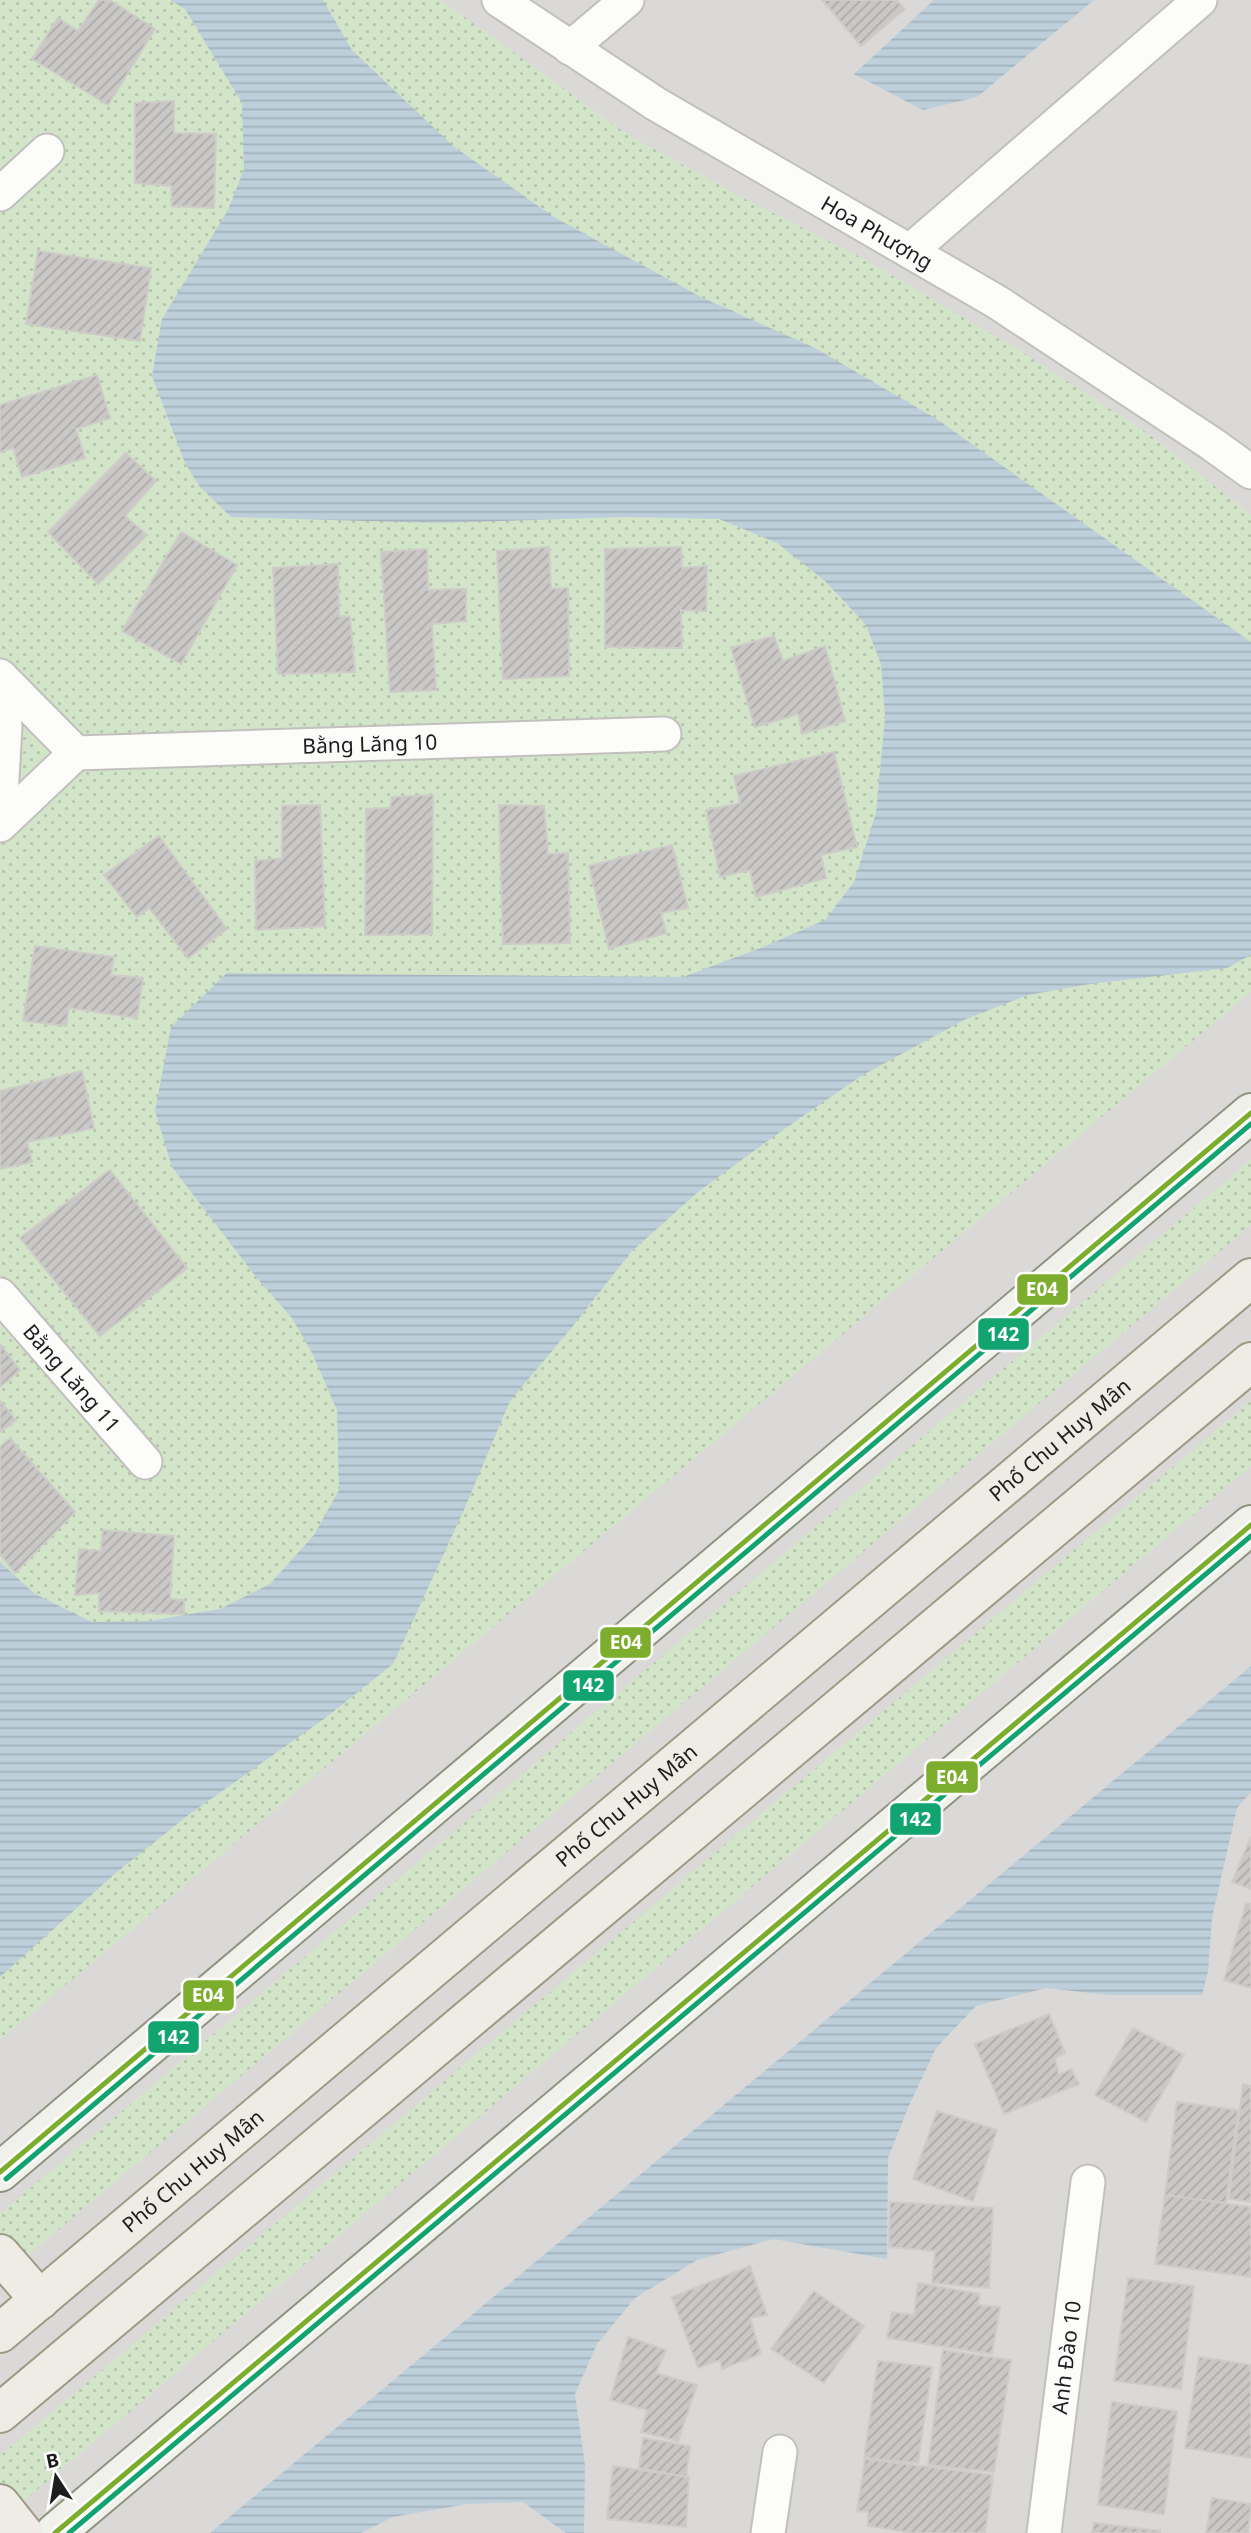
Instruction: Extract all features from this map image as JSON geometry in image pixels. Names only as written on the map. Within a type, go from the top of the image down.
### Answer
[{"type":"main road","points":[[0,2172],[1251,1113]]},
{"type":"main road","name":"Phố Chu Huy Mân","points":[[0,2333],[1251,1278]]},
{"type":"main road","points":[[0,2413],[1251,1362]]},
{"type":"main road","points":[[55,2533],[1251,1525]]},
{"type":"main road","points":[[0,2254],[40,2300]]},
{"type":"main road","points":[[0,2504],[23,2533]]},
{"type":"street","name":"Hoa Phượng","points":[[499,0],[656,104],[997,302],[1251,472]]},
{"type":"street","points":[[570,48],[627,0]]},
{"type":"street","points":[[910,251],[1200,0]]},
{"type":"street","points":[[0,194],[47,151]]},
{"type":"street","points":[[0,676],[76,753],[0,825]]},
{"type":"street","points":[[0,682],[5,727],[0,813]]},
{"type":"street","name":"Bằng Lăng 10","points":[[76,753],[664,734]]},
{"type":"street","name":"Bằng Lăng 11","points":[[0,1295],[145,1462]]},
{"type":"street","name":"Anh Đào 10","points":[[1044,2533],[1088,2182]]},
{"type":"street","points":[[768,2533],[779,2452]]},
{"type":"shaded area","points":[[0,0],[1251,0],[1251,2533],[0,2533]]},
{"type":"green space","points":[[0,0],[441,0],[627,134],[747,200],[864,259],[1019,350],[1149,434],[1251,515],[1251,992],[0,2040]]},
{"type":"green space","points":[[1251,1160],[1251,1225],[0,2279],[0,2214]]},
{"type":"green space","points":[[1251,1401],[1251,1466],[0,2521],[0,2456]]},
{"type":"water","points":[[170,0],[323,0],[352,50],[453,146],[554,217],[701,297],[815,348],[935,418],[1251,642],[1251,955],[1227,968],[1090,984],[1028,995],[966,1019],[861,1076],[698,1192],[631,1252],[510,1401],[463,1512],[393,1664],[324,1719],[187,1816],[117,1872],[0,1977],[0,1562],[35,1594],[92,1622],[149,1621],[220,1609],[270,1584],[314,1535],[339,1490],[337,1410],[312,1353],[292,1318],[256,1277],[172,1167],[155,1111],[171,1027],[227,973],[683,977],[763,947],[825,920],[854,882],[876,813],[885,717],[881,664],[866,625],[824,580],[777,543],[719,519],[625,517],[435,523],[231,517],[200,487],[185,463],[152,376],[162,319],[228,210],[244,169],[242,103],[185,9]]},
{"type":"water","points":[[934,0],[1094,0],[977,97],[923,110],[854,74]]},
{"type":"water","points":[[1251,1666],[1251,1792],[1237,1808],[1212,1918],[1208,1971],[1202,1995],[1108,1995],[1046,1988],[976,2006],[936,2048],[888,2158],[887,2259],[773,2239],[697,2260],[635,2298],[597,2344],[575,2394],[585,2465],[584,2533],[566,2533],[523,2502],[467,2504],[393,2517],[361,2533],[210,2533]]},
{"type":"building","points":[[99,0],[110,0],[155,29],[108,105],[32,59],[58,18],[78,31]]},
{"type":"building","points":[[822,0],[897,0],[905,9],[861,46]]},
{"type":"building","points":[[174,101],[174,133],[216,134],[214,208],[172,206],[171,186],[135,183],[135,103]]},
{"type":"building","points":[[38,251],[151,268],[140,341],[26,324]]},
{"type":"building","points":[[97,375],[110,418],[76,429],[85,458],[22,477],[13,448],[0,452],[0,405]]},
{"type":"building","points":[[126,453],[156,481],[125,516],[147,535],[98,584],[48,532]]},
{"type":"building","points":[[181,532],[237,565],[181,664],[122,631]]},
{"type":"building","points":[[549,547],[551,589],[568,588],[569,676],[503,679],[497,551]]},
{"type":"building","points":[[681,547],[682,568],[707,566],[706,611],[681,610],[682,648],[605,647],[605,549]]},
{"type":"building","points":[[427,549],[428,590],[466,589],[466,621],[432,624],[436,690],[390,692],[381,552]]},
{"type":"building","points":[[338,564],[339,616],[350,617],[355,672],[278,674],[273,568]]},
{"type":"building","points":[[774,636],[783,661],[825,646],[845,721],[802,734],[798,714],[755,727],[731,648]]},
{"type":"building","points":[[834,752],[857,847],[821,855],[826,878],[756,897],[750,870],[720,877],[706,810],[740,803],[734,776]]},
{"type":"building","points":[[433,795],[432,934],[365,935],[366,809],[390,808],[392,797]]},
{"type":"building","points":[[320,805],[325,926],[256,930],[255,861],[282,858],[282,806]]},
{"type":"building","points":[[499,805],[544,806],[548,854],[568,853],[570,943],[503,944]]},
{"type":"building","points":[[159,836],[227,929],[188,958],[149,908],[137,917],[104,875]]},
{"type":"building","points":[[672,845],[688,908],[661,913],[666,933],[609,949],[589,866]]},
{"type":"building","points":[[35,946],[114,957],[111,975],[143,978],[137,1018],[69,1008],[66,1026],[23,1021]]},
{"type":"building","points":[[82,1071],[94,1128],[27,1142],[32,1162],[0,1169],[0,1091]]},
{"type":"building","points":[[110,1170],[187,1268],[100,1336],[20,1238]]},
{"type":"building","points":[[0,1344],[20,1370],[0,1387]]},
{"type":"building","points":[[0,1401],[16,1420],[0,1432]]},
{"type":"building","points":[[10,1438],[75,1512],[15,1573],[0,1554],[0,1447]]},
{"type":"building","points":[[103,1530],[174,1536],[170,1599],[184,1600],[184,1614],[99,1611],[99,1593],[75,1595],[79,1549],[101,1551]]},
{"type":"building","points":[[1251,1837],[1251,1889],[1232,1882]]},
{"type":"building","points":[[1246,1903],[1251,1904],[1251,1988],[1224,1980]]},
{"type":"building","points":[[1049,2014],[1065,2053],[1055,2058],[1059,2075],[1071,2069],[1079,2084],[1004,2114],[975,2044]]},
{"type":"building","points":[[1133,2028],[1184,2055],[1146,2122],[1095,2095]]},
{"type":"building","points":[[1243,2084],[1251,2086],[1251,2202],[1229,2199]]},
{"type":"building","points":[[1177,2102],[1238,2110],[1226,2203],[1165,2195]]},
{"type":"building","points":[[937,2111],[997,2130],[973,2201],[913,2179]]},
{"type":"building","points":[[1165,2195],[1251,2207],[1251,2277],[1155,2264]]},
{"type":"building","points":[[890,2202],[993,2208],[989,2288],[932,2283],[935,2251],[889,2247]]},
{"type":"building","points":[[750,2266],[767,2315],[750,2318],[761,2354],[722,2369],[720,2360],[698,2368],[672,2297]]},
{"type":"building","points":[[1128,2278],[1194,2286],[1181,2389],[1114,2381]]},
{"type":"building","points":[[918,2283],[980,2294],[978,2305],[1000,2307],[992,2354],[887,2338],[892,2312],[914,2315]]},
{"type":"building","points":[[814,2291],[864,2326],[824,2383],[771,2349]]},
{"type":"building","points":[[628,2337],[666,2350],[656,2373],[697,2385],[678,2441],[641,2432],[647,2410],[610,2400]]},
{"type":"building","points":[[943,2350],[1011,2360],[994,2472],[928,2465]]},
{"type":"building","points":[[1199,2357],[1251,2365],[1251,2458],[1185,2448]]},
{"type":"building","points":[[878,2361],[932,2367],[918,2463],[864,2458]]},
{"type":"building","points":[[1112,2402],[1177,2411],[1164,2514],[1098,2505]]},
{"type":"building","points":[[643,2438],[690,2446],[686,2477],[639,2468]]},
{"type":"building","points":[[865,2459],[993,2475],[985,2533],[914,2533],[868,2526],[868,2512],[857,2511]]},
{"type":"building","points":[[613,2466],[689,2477],[686,2527],[607,2519]]},
{"type":"building","points":[[1212,2498],[1251,2504],[1248,2533],[1206,2533]]},
{"type":"building","points":[[1094,2523],[1160,2531],[1160,2533],[1092,2533]]},
{"type":"transit line","name":"E04","points":[[0,2172],[1251,1113]]},
{"type":"transit line","name":"142","points":[[6,2179],[1251,1124]]},
{"type":"transit line","name":"E04","points":[[55,2533],[1251,1525]]},
{"type":"transit line","name":"142","points":[[69,2533],[1251,1536]]}]
